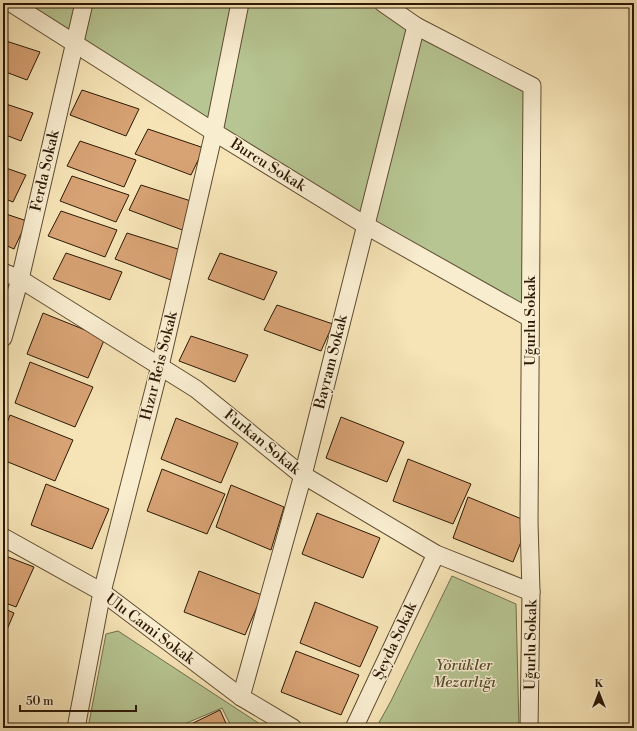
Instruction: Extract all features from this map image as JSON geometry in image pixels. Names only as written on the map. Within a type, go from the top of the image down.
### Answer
[{"type":"street","name":"Burcu Sokak","points":[[11,3],[75,45],[365,225],[530,318]]},
{"type":"street","name":"Ferda Sokak","points":[[3,338],[20,279],[84,3]]},
{"type":"street","name":"Hızır Reis Sokak","points":[[76,728],[102,592],[160,366],[214,132],[240,3]]},
{"type":"street","name":"Uğurlu Sokak","points":[[383,3],[416,26],[532,86],[529,522],[531,592],[530,728]]},
{"type":"street","name":"Bayram Sokak","points":[[241,697],[303,475],[416,26]]},
{"type":"street","name":"Furkan Sokak","points":[[3,272],[20,279],[196,389],[303,475],[436,554],[531,592]]},
{"type":"street","name":"Ulu Cami Sokak","points":[[3,537],[102,592],[241,697],[293,728]]},
{"type":"street","name":"Şeyda Sokak","points":[[354,728],[436,554]]},
{"type":"green space","points":[[11,3],[383,3],[532,86],[530,318]]},
{"type":"green space","name":"Yörükler Mezarlığı","points":[[452,576],[516,604],[519,728],[376,728],[391,701]]},
{"type":"green space","points":[[118,631],[266,728],[232,728],[222,708],[182,725],[183,728],[88,728],[106,634]]},
{"type":"building","points":[[3,40],[40,52],[27,80],[3,71]]},
{"type":"building","points":[[82,90],[139,109],[126,136],[70,115]]},
{"type":"building","points":[[3,103],[33,113],[21,141],[3,134]]},
{"type":"building","points":[[148,129],[204,148],[191,175],[135,154]]},
{"type":"building","points":[[80,141],[136,160],[124,187],[67,166]]},
{"type":"building","points":[[3,167],[26,175],[13,202],[3,198]]},
{"type":"building","points":[[72,176],[129,195],[116,222],[60,201]]},
{"type":"building","points":[[141,185],[194,202],[185,231],[129,210]]},
{"type":"building","points":[[61,211],[117,230],[105,257],[48,236]]},
{"type":"building","points":[[3,213],[27,221],[14,249],[3,244]]},
{"type":"building","points":[[127,233],[181,250],[171,280],[115,259]]},
{"type":"building","points":[[66,253],[122,272],[110,300],[53,279]]},
{"type":"building","points":[[220,253],[277,272],[264,300],[208,279]]},
{"type":"building","points":[[277,305],[333,324],[321,351],[264,330]]},
{"type":"building","points":[[43,313],[105,338],[88,378],[27,354]]},
{"type":"building","points":[[191,336],[248,355],[235,382],[179,361]]},
{"type":"building","points":[[30,362],[93,387],[75,427],[15,403]]},
{"type":"building","points":[[10,415],[73,440],[55,481],[3,460],[3,434]]},
{"type":"building","points":[[341,417],[404,442],[387,482],[326,458]]},
{"type":"building","points":[[176,418],[238,443],[221,483],[161,459]]},
{"type":"building","points":[[408,459],[471,484],[453,524],[393,501]]},
{"type":"building","points":[[162,469],[225,494],[207,534],[147,511]]},
{"type":"building","points":[[46,484],[109,509],[92,549],[31,525]]},
{"type":"building","points":[[231,485],[284,507],[271,550],[216,527]]},
{"type":"building","points":[[468,497],[529,522],[513,562],[453,538]]},
{"type":"building","points":[[317,513],[380,538],[363,578],[302,554]]},
{"type":"building","points":[[3,555],[34,567],[16,607],[3,602]]},
{"type":"building","points":[[199,571],[262,595],[245,635],[184,612]]},
{"type":"building","points":[[315,602],[378,627],[360,667],[300,643]]},
{"type":"building","points":[[3,608],[14,613],[3,639]]},
{"type":"building","points":[[296,651],[359,675],[341,715],[281,692]]},
{"type":"building","points":[[220,710],[228,728],[188,728],[187,726]]}]
